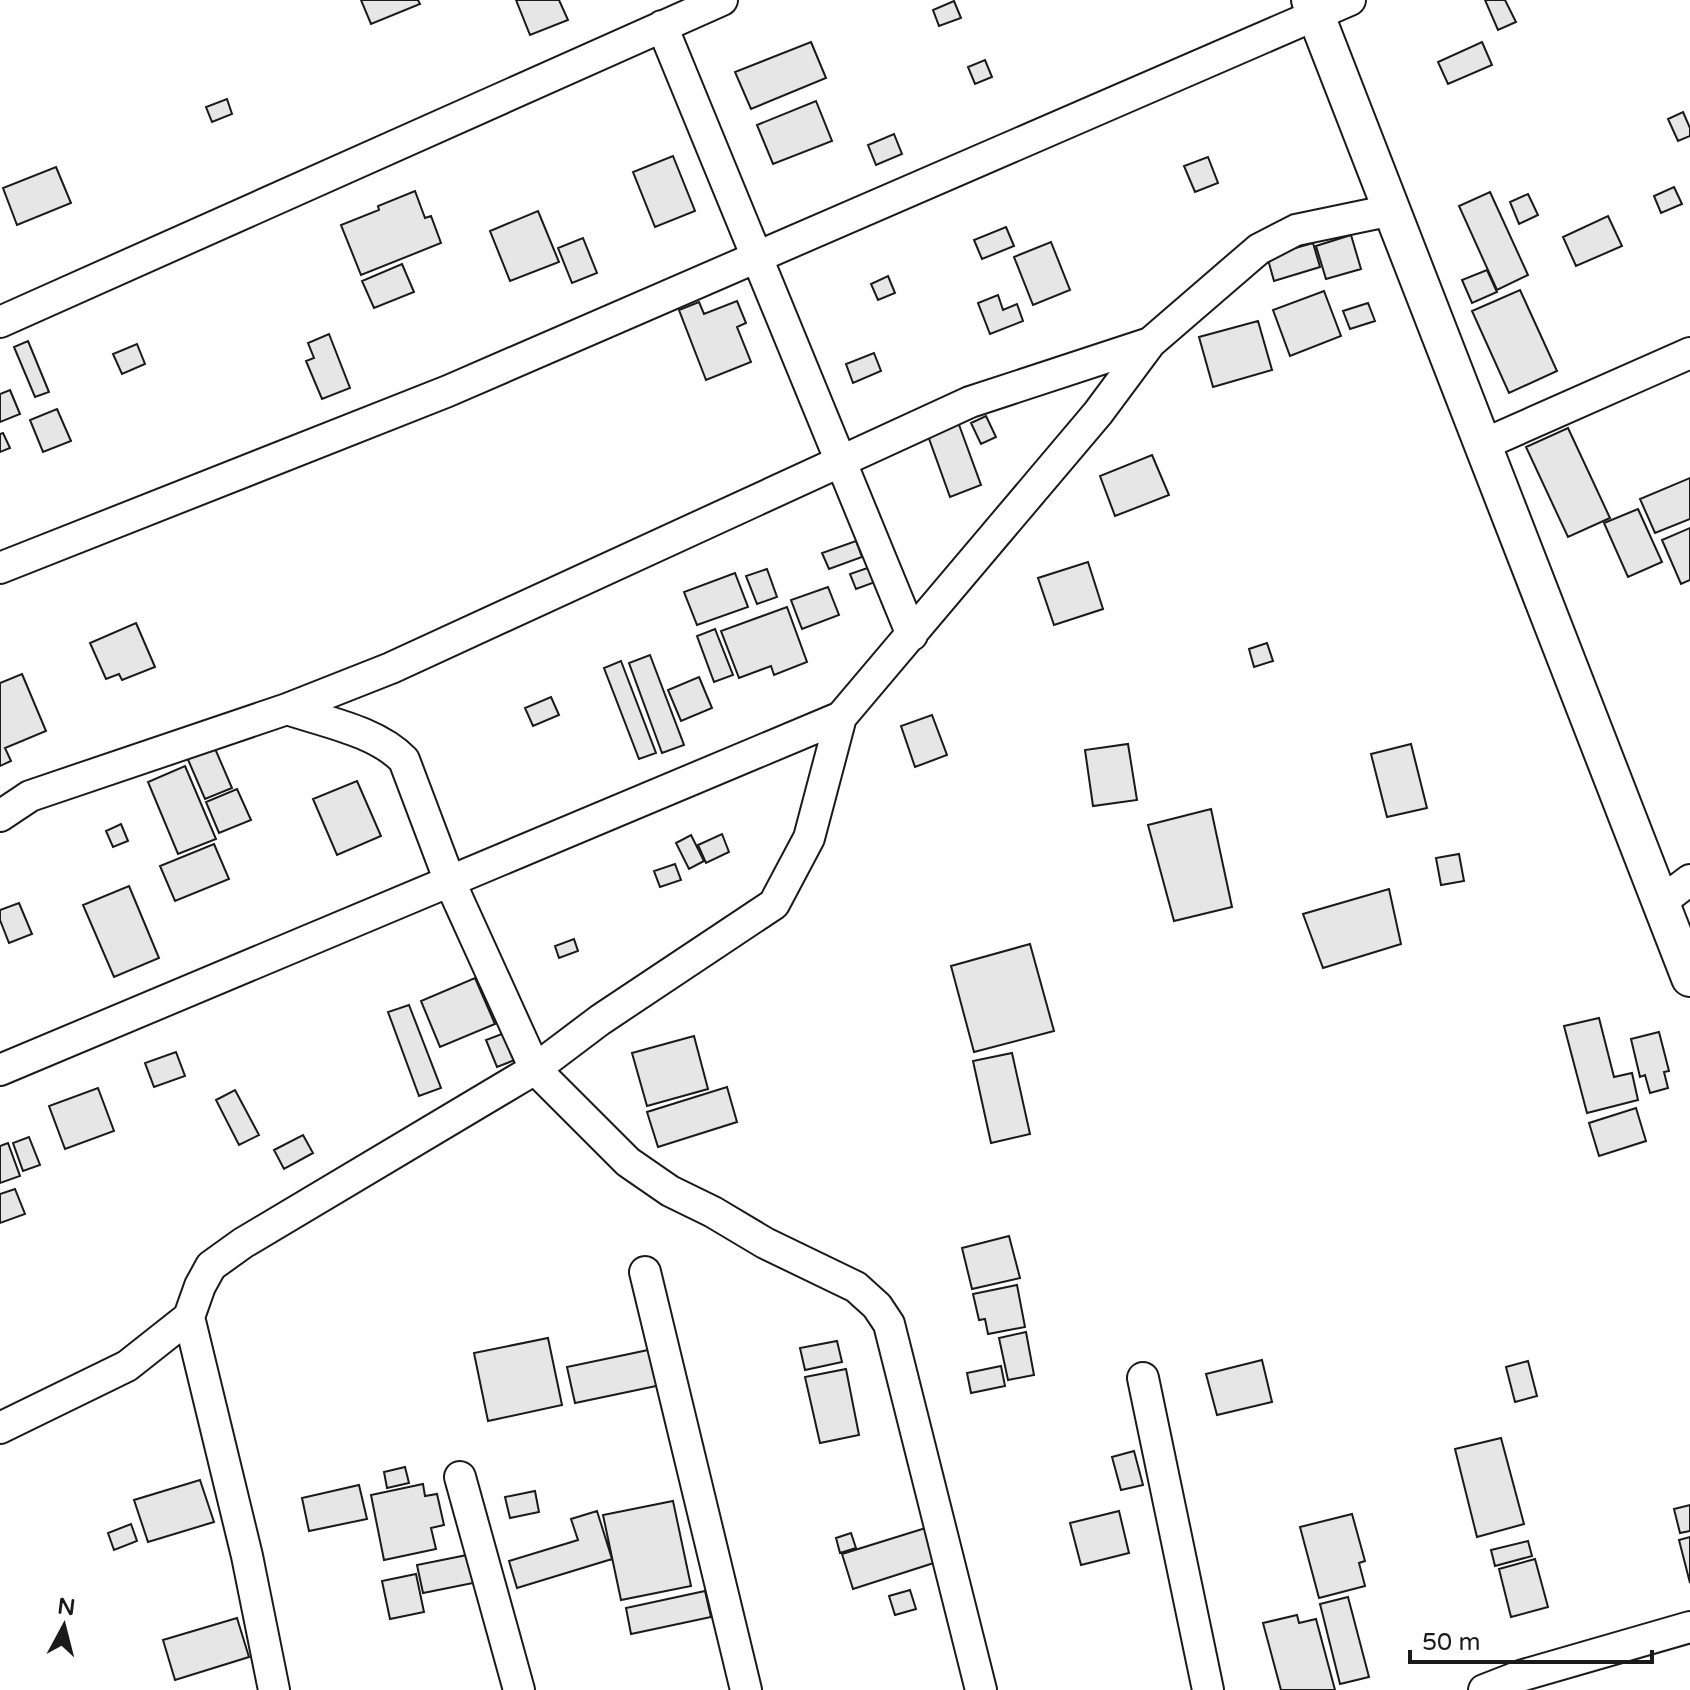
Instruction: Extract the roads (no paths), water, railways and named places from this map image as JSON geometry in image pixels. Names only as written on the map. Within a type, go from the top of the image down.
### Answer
[{"type":"street","points":[[0,322],[722,0]]},
{"type":"street","points":[[0,568],[448,391],[757,257],[1313,8],[1350,0]]},
{"type":"street","points":[[1313,8],[1690,978]]},
{"type":"street","points":[[662,26],[912,635]]},
{"type":"street","points":[[0,1428],[127,1366],[189,1317],[211,1266],[243,1243],[535,1069],[600,1020],[774,904],[809,838],[841,717],[1098,413],[1150,343],[1259,249],[1296,230],[1392,210]]},
{"type":"street","points":[[0,816],[30,796],[287,709],[391,668],[970,402],[1150,343]]},
{"type":"street","points":[[1482,445],[1690,353]]},
{"type":"street","points":[[287,709],[370,737],[394,750],[404,760],[450,882],[535,1069],[628,1162],[670,1191],[765,1243],[856,1287],[877,1306],[889,1324],[981,1690]]},
{"type":"street","points":[[0,1070],[841,717]]},
{"type":"street","points":[[1661,902],[1690,880]]},
{"type":"street","points":[[645,1272],[746,1690]]},
{"type":"street","points":[[189,1317],[247,1556],[274,1690]]},
{"type":"street","points":[[1143,1378],[1208,1690]]},
{"type":"street","points":[[460,1477],[519,1690]]},
{"type":"street","points":[[1484,1690],[1520,1676],[1690,1627]]}]
